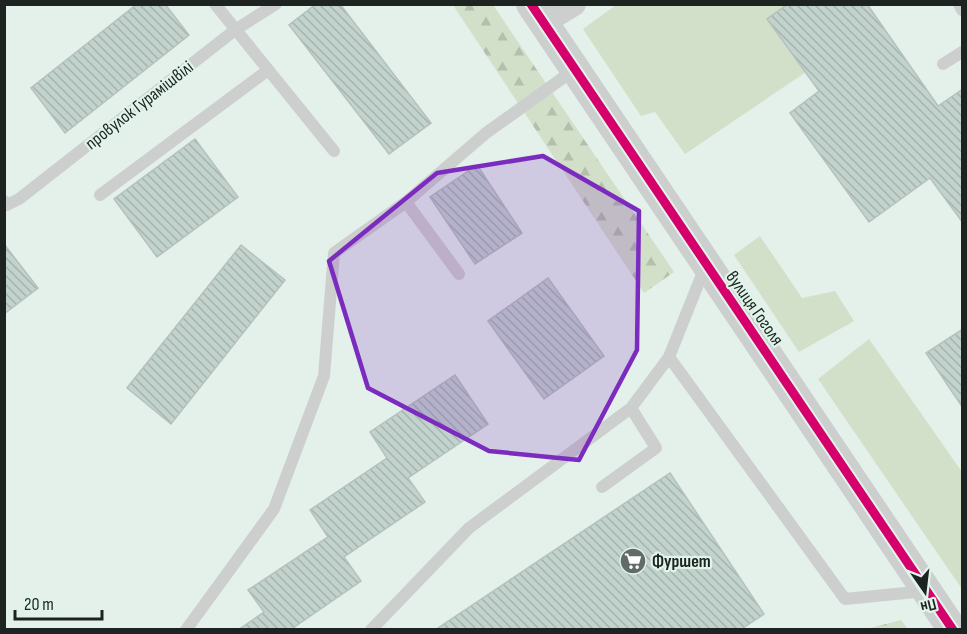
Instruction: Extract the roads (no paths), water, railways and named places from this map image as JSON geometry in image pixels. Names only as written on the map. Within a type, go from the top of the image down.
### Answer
[{"type":"street","points":[[537,14],[574,4]]},
{"type":"street","name":"вулиця Гоголя","points":[[537,14],[953,630]]},
{"type":"lane","points":[[215,4],[334,151]]},
{"type":"lane","name":"провулок Гурамішвілі","points":[[4,201],[8,205],[19,199],[235,30],[276,4]]},
{"type":"lane","points":[[959,4],[963,10]]},
{"type":"lane","points":[[943,64],[963,52]]},
{"type":"lane","points":[[186,630],[274,509],[324,376],[334,253],[406,202],[486,133],[574,69]]},
{"type":"lane","points":[[100,195],[268,70]]},
{"type":"lane","points":[[406,202],[459,274]]},
{"type":"lane","points":[[371,630],[469,528],[631,408],[669,357],[705,265]]},
{"type":"lane","points":[[669,357],[845,600],[928,591]]},
{"type":"lane","points":[[602,488],[656,448],[631,408]]},
{"type":"place","name":"Фуршет","points":[[633,561]]}]
